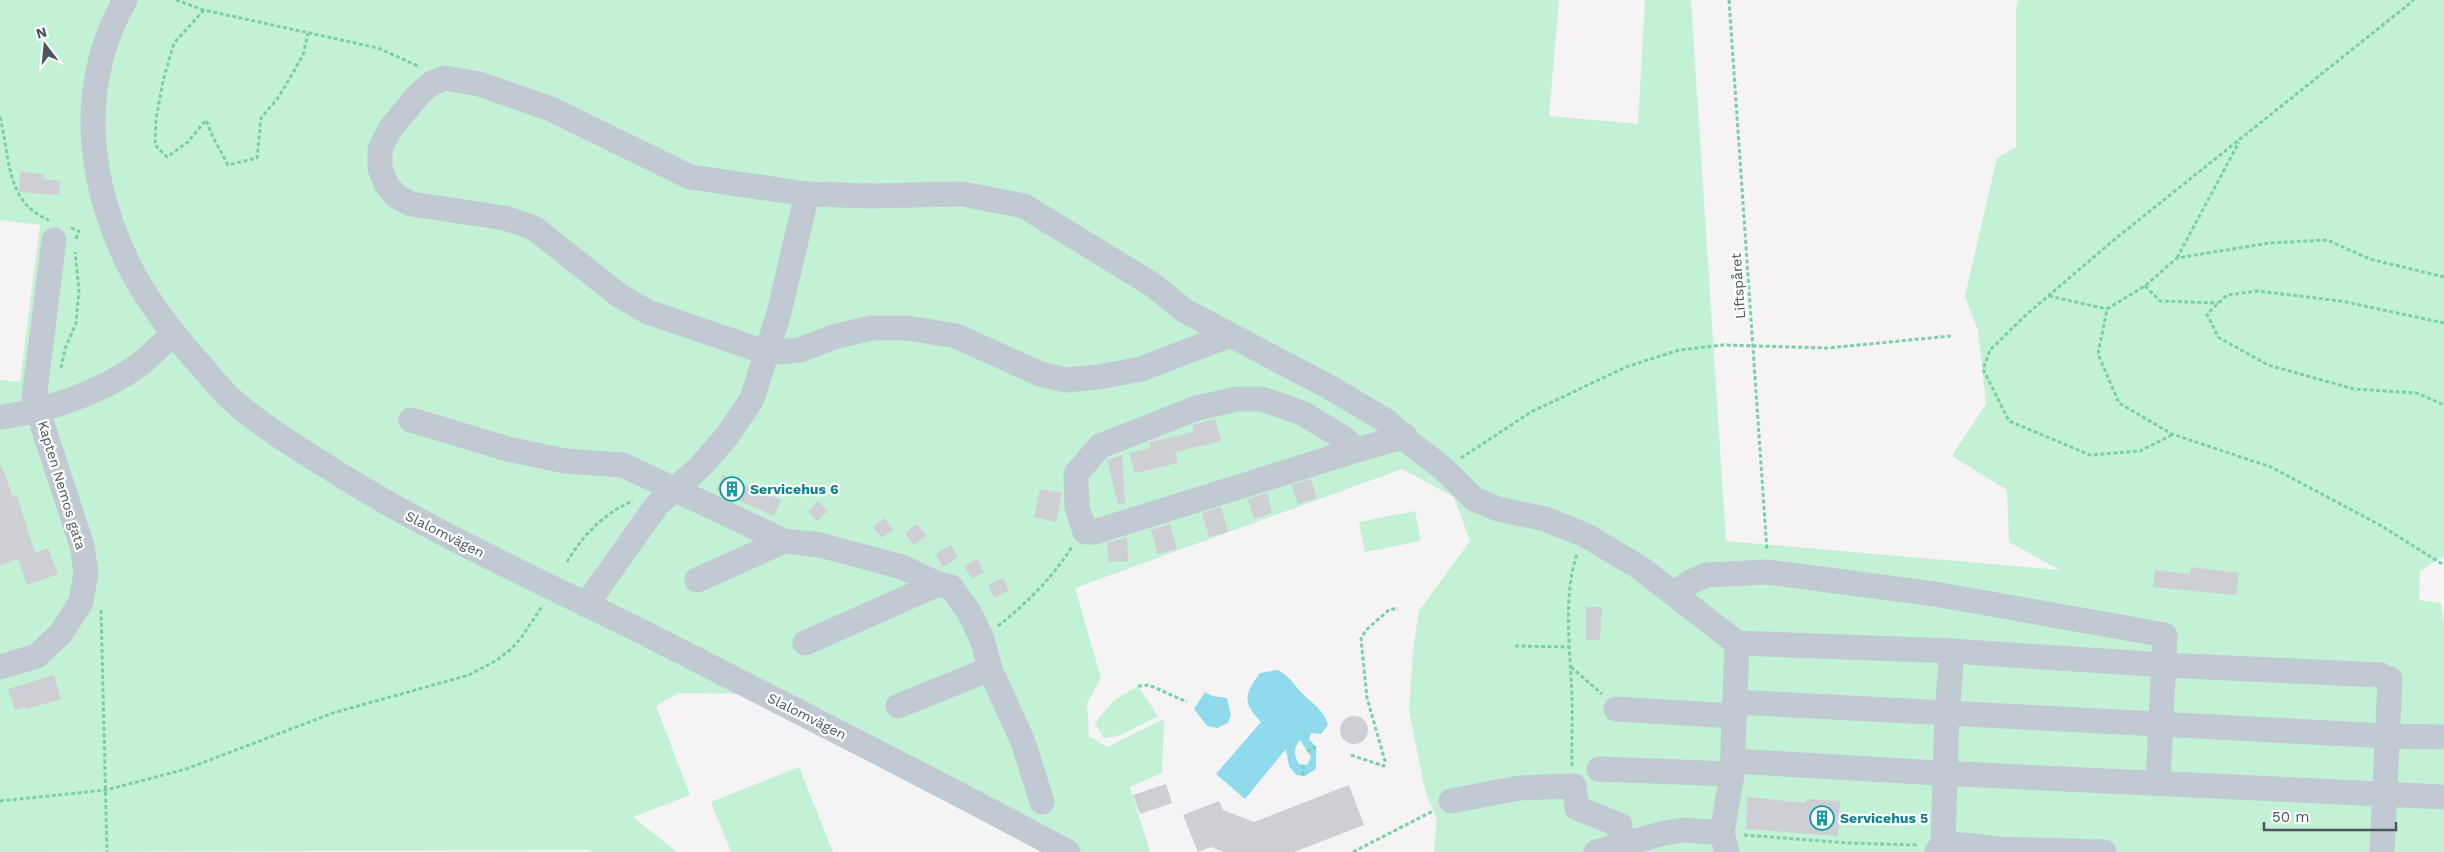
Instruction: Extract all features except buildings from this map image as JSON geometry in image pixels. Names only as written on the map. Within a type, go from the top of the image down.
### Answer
[{"type":"street","name":"Slalomvägen","points":[[125,0],[113,21],[103,48],[96,78],[93,109],[98,172],[107,214],[126,263],[146,299],[173,334],[230,398],[296,447],[414,518],[1058,850]]},
{"type":"street","points":[[1230,335],[1141,369],[1098,377],[1066,380],[1040,374],[956,336],[908,328],[871,328],[833,337],[800,350],[768,353],[648,312],[620,296],[534,228],[505,218],[411,204],[396,196],[386,184],[380,168],[380,149],[390,129],[419,94],[432,83],[445,78],[479,84],[551,110],[690,177],[807,194],[871,196],[962,194],[1024,206],[1153,285],[1185,311],[1230,335],[1367,409],[1405,436],[1409,442],[1444,469],[1474,499],[1498,508],[1545,519],[1585,534],[1639,567],[1737,643],[1952,651],[2385,677],[2387,736],[2382,852]]},
{"type":"street","points":[[586,605],[657,505],[677,490],[700,468],[727,436],[752,399],[768,353],[807,194]]},
{"type":"street","name":"Kapten Nemos gata","points":[[0,667],[37,656],[61,633],[81,602],[86,573],[82,546],[34,399],[54,240]]},
{"type":"street","points":[[0,417],[38,409],[92,392],[139,365],[173,334]]},
{"type":"street","points":[[1357,450],[1342,437],[1302,413],[1262,399],[1237,399],[1197,408],[1100,446],[1084,462],[1076,474],[1077,507],[1085,532],[1094,532],[1405,436]]},
{"type":"street","points":[[411,420],[508,449],[565,461],[623,466],[784,541],[820,545],[902,567],[938,584],[951,587],[969,612],[982,639],[990,669],[1023,742],[1042,802]]},
{"type":"street","points":[[697,580],[784,541]]},
{"type":"street","points":[[1674,594],[1690,582],[1707,575],[1768,572],[1936,594],[2166,635],[2158,784]]},
{"type":"street","points":[[805,643],[938,584]]},
{"type":"street","points":[[1596,852],[1621,849],[1645,837],[1683,830],[1724,842],[1733,768],[1737,643]]},
{"type":"street","points":[[1952,651],[1947,712],[1947,774],[1940,848],[2000,851],[2104,852]]},
{"type":"street","points":[[898,706],[990,669]]},
{"type":"street","points":[[1616,709],[1947,712],[2387,736],[2444,737]]},
{"type":"street","points":[[1598,769],[1733,768],[1947,774],[2444,797]]},
{"type":"street","points":[[1451,801],[1519,788],[1574,786],[1577,808],[1620,825],[1621,849]]},
{"type":"path","points":[[176,0],[204,10],[378,48],[445,78]]},
{"type":"path","name":"Liftspåret","points":[[1729,0],[1768,572]]},
{"type":"path","points":[[2172,434],[2140,451],[2090,456],[2010,421],[1983,369],[1990,350],[2048,296],[2115,238],[2414,0]]},
{"type":"path","points":[[204,10],[174,43],[163,81],[156,119],[156,145],[167,157],[188,142],[206,120],[213,138],[228,165],[257,158],[261,118],[278,98],[294,72],[302,55],[308,33]]},
{"type":"path","points":[[2048,296],[2107,309],[2145,286],[2177,258],[2240,140]]},
{"type":"path","points":[[2177,258],[2269,243],[2327,240],[2370,259],[2444,276]]},
{"type":"path","points":[[2145,286],[2160,301],[2218,304]]},
{"type":"path","points":[[2444,323],[2341,301],[2257,291],[2227,295],[2208,314],[2218,337],[2268,365],[2354,389],[2417,393],[2444,405]]},
{"type":"path","points":[[2107,309],[2098,354],[2119,403],[2172,434],[2271,467],[2380,526],[2444,565]]},
{"type":"path","points":[[1444,469],[1531,412],[1626,368],[1679,350],[1723,345],[1826,348],[1951,336]]},
{"type":"path","points":[[567,562],[578,542],[591,529],[622,506]]},
{"type":"path","points":[[982,639],[1031,597],[1056,571],[1085,532]]},
{"type":"path","points":[[1574,786],[1571,667],[1568,647],[1570,584],[1574,565],[1585,534]]},
{"type":"path","points":[[0,801],[106,790],[186,769],[332,713],[477,672],[511,649],[521,638],[546,600]]},
{"type":"path","points":[[101,603],[107,852]]},
{"type":"path","points":[[1351,755],[1384,766],[1385,762],[1367,698],[1361,639],[1366,630],[1390,609],[1398,609]]},
{"type":"path","points":[[1515,646],[1568,647]]},
{"type":"path","points":[[1571,667],[1598,690],[1616,709]]},
{"type":"path","points":[[1138,686],[1149,685],[1187,702]]},
{"type":"path","points":[[1307,751],[1316,747]]},
{"type":"path","points":[[1303,765],[1303,776]]},
{"type":"path","points":[[1353,852],[1422,817]]},
{"type":"path","points":[[1724,842],[1890,845],[1940,848]]},
{"type":"green space","points":[[0,0],[1559,0],[1549,116],[1638,124],[1645,0],[1691,0],[1726,541],[2060,570],[2009,542],[2007,490],[1952,456],[1986,404],[1978,331],[1965,296],[1997,158],[2016,147],[2016,10],[2018,0],[2444,0],[2444,556],[2420,571],[2419,600],[2441,603],[2444,624],[2444,852],[1434,852],[1437,820],[1425,790],[1409,711],[1413,651],[1419,611],[1470,541],[1454,497],[1402,469],[1075,588],[1101,678],[1087,703],[1089,736],[1107,747],[1164,719],[1162,773],[1130,787],[1150,852],[1068,852],[763,694],[678,693],[656,706],[690,795],[633,817],[677,852],[590,852],[589,850],[0,852],[0,380],[20,382],[40,225],[0,220]]},
{"type":"green space","points":[[1415,511],[1421,541],[1365,552],[1359,522]]},
{"type":"green space","points":[[1138,686],[1158,716],[1121,735],[1104,738],[1095,723],[1113,701]]},
{"type":"green space","points":[[799,767],[833,852],[731,852],[711,802]]},
{"type":"water","points":[[1278,670],[1284,674],[1319,709],[1328,725],[1321,734],[1311,733],[1309,739],[1316,747],[1316,769],[1305,776],[1296,775],[1289,766],[1286,749],[1245,799],[1216,774],[1261,722],[1248,704],[1247,698],[1251,687],[1260,673]],"holes":[[[1300,740],[1311,757],[1307,765],[1299,764],[1295,752]]]},
{"type":"water","points":[[1205,692],[1212,696],[1227,698],[1231,715],[1228,723],[1217,728],[1207,726],[1194,709]]},
{"type":"place","name":"Servicehus 6","points":[[732,489]]},
{"type":"place","name":"Servicehus 5","points":[[1822,818]]}]
